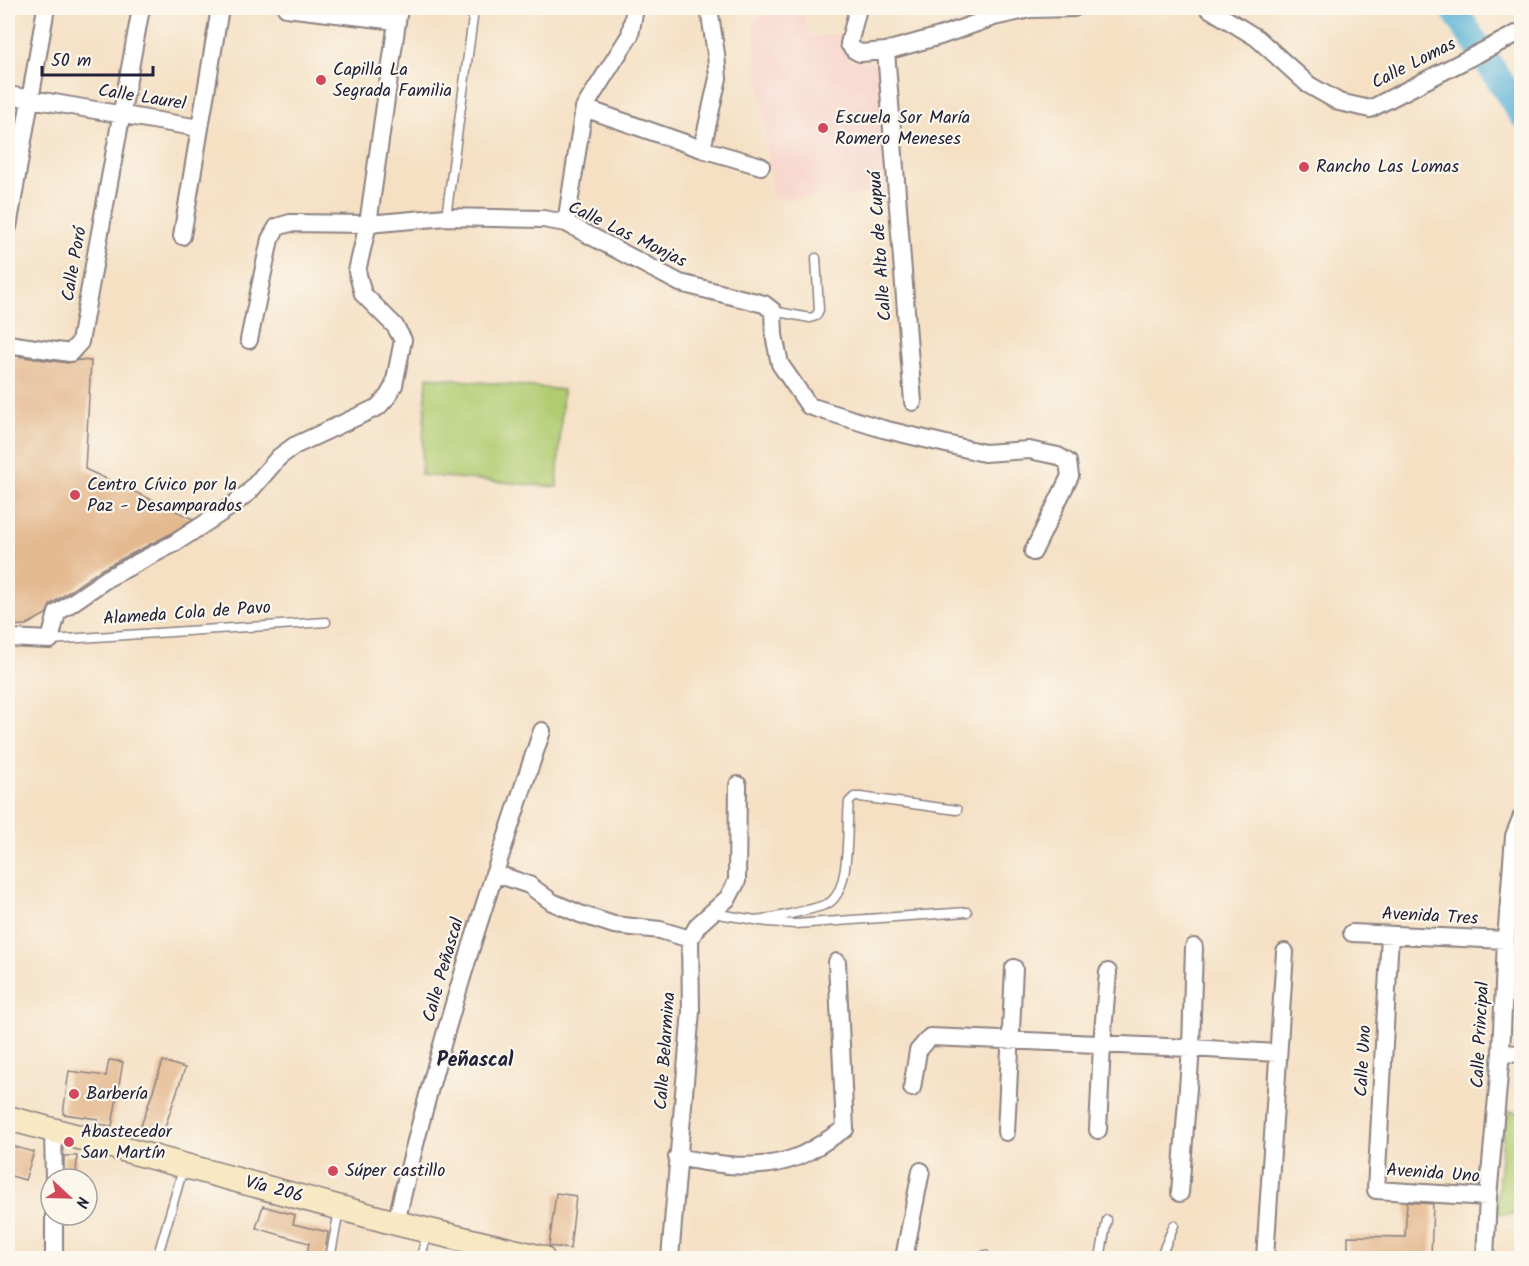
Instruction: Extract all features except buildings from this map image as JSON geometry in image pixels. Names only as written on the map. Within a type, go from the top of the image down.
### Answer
[{"type":"main road","name":"Vía 206","points":[[8,1118],[427,1230],[472,1250],[542,1258]]},
{"type":"street","points":[[8,227],[46,8]]},
{"type":"street","points":[[122,115],[141,8]]},
{"type":"street","name":"Calle Laurel","points":[[182,236],[220,8]]},
{"type":"street","points":[[8,638],[50,639],[57,612],[108,578],[175,543],[230,507],[249,492],[279,457],[294,446],[378,408],[394,385],[403,340],[395,326],[363,294],[357,271],[368,224],[398,14],[286,8]]},
{"type":"street","points":[[566,223],[584,108],[630,36],[635,8]]},
{"type":"street","points":[[702,149],[718,78],[709,8]]},
{"type":"street","points":[[858,8],[849,44],[860,53],[886,51],[940,36],[994,17],[1030,9],[1074,8]]},
{"type":"street","name":"Calle Lomas","points":[[1208,8],[1257,38],[1309,85],[1340,102],[1370,109],[1515,34]]},
{"type":"street","name":"Calle Alto de Cupuá","points":[[886,51],[913,402]]},
{"type":"street","name":"Calle Laurel","points":[[8,95],[199,128]]},
{"type":"street","points":[[584,108],[702,149],[761,166]]},
{"type":"street","name":"Calle Poró","points":[[8,344],[70,353],[81,342],[122,115]]},
{"type":"street","name":"Calle Las Monjas","points":[[249,340],[270,239],[278,227],[290,223],[368,224],[446,217],[543,219],[566,223],[680,282],[764,304],[773,311]]},
{"type":"street","points":[[773,311],[774,335],[780,364],[809,406],[883,429],[984,453],[1029,450],[1058,456],[1068,462],[1070,476],[1033,552]]},
{"type":"street","name":"Calle Peñascal","points":[[396,1223],[414,1143],[494,873],[542,731]]},
{"type":"street","points":[[494,873],[529,885],[552,902],[580,914],[614,925],[660,930],[690,939],[698,925],[728,898],[737,881],[738,785]]},
{"type":"street","name":"Calle Principal","points":[[1485,1258],[1501,1053],[1514,836],[1521,816]]},
{"type":"street","name":"Avenida Tres","points":[[1352,933],[1506,940]]},
{"type":"street","name":"Calle Uno","points":[[1376,1190],[1390,935]]},
{"type":"street","name":"Calle Belarmina","points":[[670,1258],[691,1011],[690,939]]},
{"type":"street","points":[[1180,1193],[1191,1048],[1194,946]]},
{"type":"street","points":[[1265,1258],[1285,952]]},
{"type":"street","points":[[677,1157],[721,1166],[765,1165],[798,1157],[845,1129],[837,962]]},
{"type":"street","points":[[1006,1132],[1014,968]]},
{"type":"street","points":[[1098,1130],[1108,972]]},
{"type":"street","points":[[912,1088],[918,1051],[930,1037],[1277,1053]]},
{"type":"street","points":[[1501,1053],[1521,1054]]},
{"type":"street","points":[[53,1130],[54,1167]]},
{"type":"street","points":[[904,1258],[921,1171]]},
{"type":"street","name":"Avenida Uno","points":[[1376,1190],[1488,1197]]},
{"type":"street","points":[[54,1227],[54,1258]]},
{"type":"lane","points":[[446,217],[473,18]]},
{"type":"lane","points":[[773,311],[810,318],[816,316],[819,310],[816,258]]},
{"type":"lane","name":"Alameda Cola de Pavo","points":[[50,639],[326,622]]},
{"type":"lane","points":[[759,921],[827,904],[840,892],[844,876],[849,802],[854,797],[957,810]]},
{"type":"lane","points":[[712,913],[795,924],[967,912]]},
{"type":"lane","points":[[157,1258],[184,1165]]},
{"type":"lane","points":[[330,1258],[340,1208]]},
{"type":"lane","points":[[1100,1258],[1107,1220]]},
{"type":"lane","points":[[1160,1258],[1174,1225]]},
{"type":"lane","points":[[421,1258],[427,1230]]},
{"type":"shaded area","name":"Escuela Sor María Romero Meneses","points":[[803,8],[809,36],[844,34],[848,59],[876,63],[888,193],[773,199],[752,19]]},
{"type":"green space","points":[[427,377],[563,390],[557,487],[421,475]]},
{"type":"green space","points":[[1505,1111],[1521,1112],[1521,1215],[1496,1213]]},
{"type":"waterway","points":[[1453,8],[1522,115]]},
{"type":"place","name":"Capilla La Segrada Familia","points":[[321,80]]},
{"type":"place","name":"Escuela Sor María Romero Meneses","points":[[823,128]]},
{"type":"place","name":"Rancho Las Lomas","points":[[1304,167]]},
{"type":"place","name":"Centro Cívico por la Paz - Desamparados","points":[[75,495]]},
{"type":"place","name":"Barbería","points":[[74,1094]]},
{"type":"place","name":"Abastecedor San Martín","points":[[69,1142]]},
{"type":"place","name":"Súper castillo","points":[[333,1171]]},
{"type":"district","name":"Peñascal","points":[[475,1061]]}]
